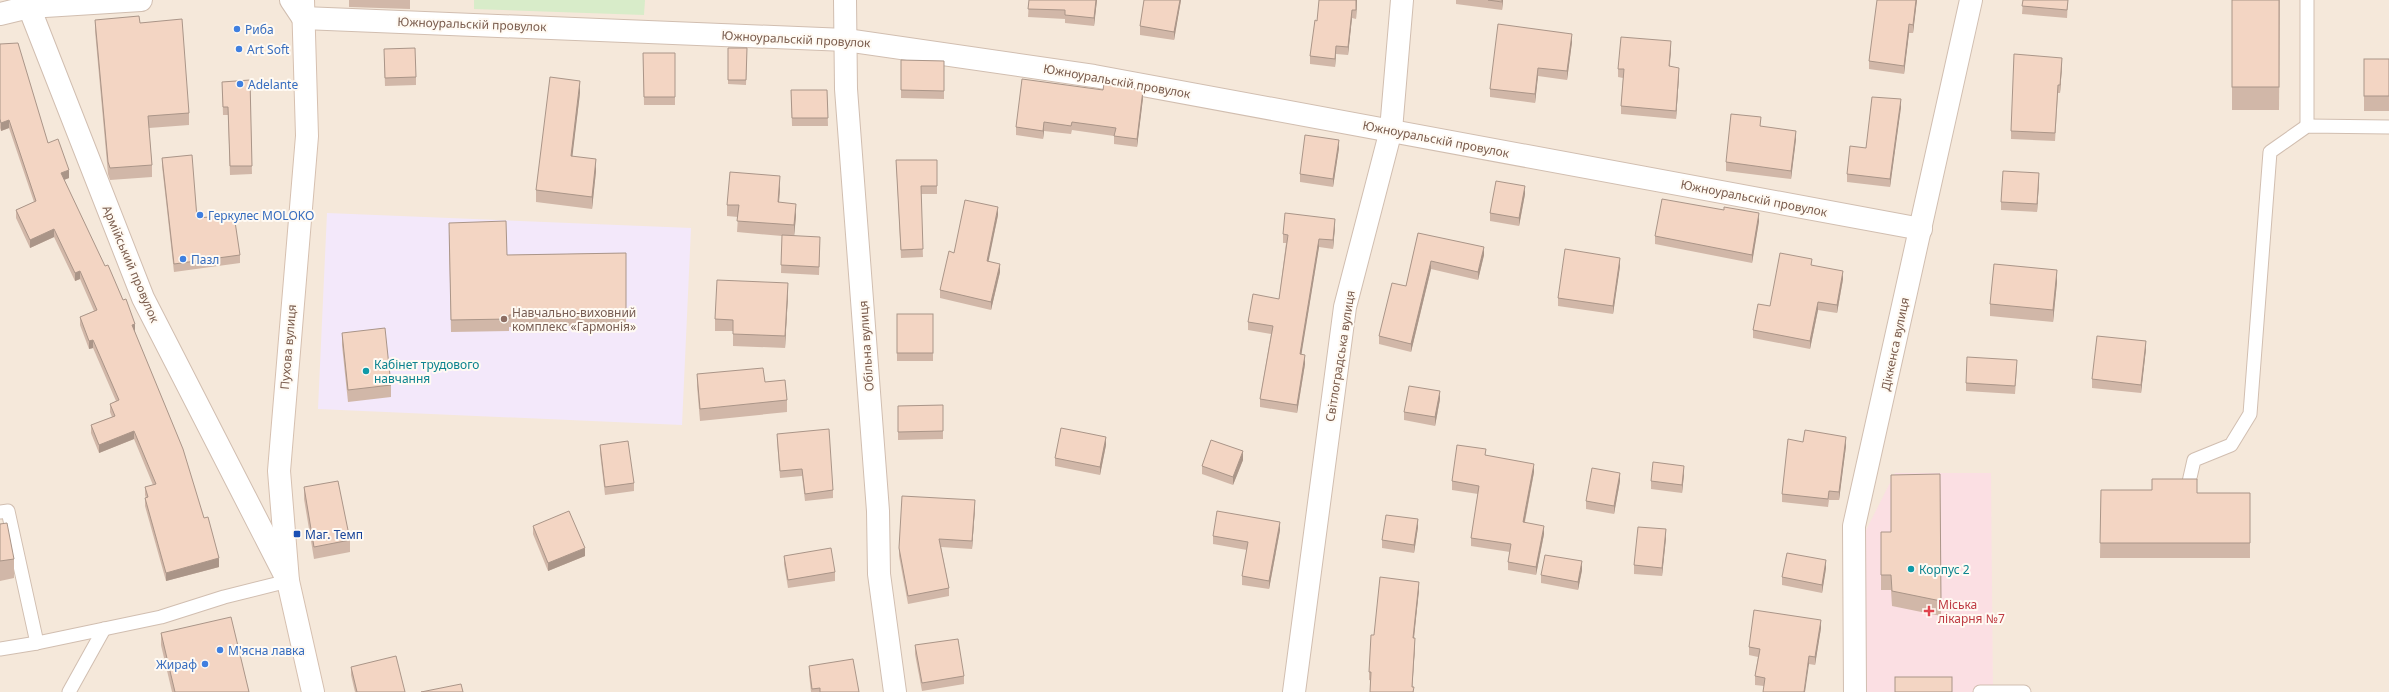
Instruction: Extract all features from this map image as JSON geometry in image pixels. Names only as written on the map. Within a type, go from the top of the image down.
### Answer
[{"type":"street","points":[[0,14],[29,7],[141,0]]},
{"type":"street","name":"Обільна вулиця","points":[[845,0],[846,89],[878,511],[879,574],[895,692]]},
{"type":"street","name":"Світлоградська вулиця","points":[[1294,692],[1344,307],[1391,130],[1402,0]]},
{"type":"street","name":"Діккенса вулиця","points":[[1855,692],[1854,526],[1971,0]]},
{"type":"street","name":"Южноуральскій провулок","points":[[299,6],[846,40],[1094,76],[1921,229]]},
{"type":"street","name":"Пухова вулиця","points":[[299,6],[307,136],[279,471],[288,581],[313,692]]},
{"type":"street","name":"Армійський провулок","points":[[29,7],[143,298],[288,581]]},
{"type":"lane","points":[[2307,0],[2307,126]]},
{"type":"lane","points":[[2189,482],[2194,460],[2231,445],[2250,414],[2270,152],[2307,126],[2389,127]]},
{"type":"lane","points":[[0,512],[8,510],[38,643]]},
{"type":"lane","points":[[0,648],[38,643],[161,617],[224,597],[288,581]]},
{"type":"lane","points":[[69,692],[104,629]]},
{"type":"lane","points":[[1980,692],[2024,692]]},
{"type":"shaded area","points":[[0,0],[2389,0],[2389,692],[0,692]]},
{"type":"shaded area","name":"Навчально-виховний комплекс «Гармонія»","points":[[327,213],[691,228],[682,425],[318,409]]},
{"type":"shaded area","name":"Міська лікарня №7","points":[[1895,473],[1991,473],[1993,692],[1866,692],[1866,530]]},
{"type":"green space","points":[[474,0],[645,0],[644,15],[474,9]]},
{"type":"building","points":[[1029,0],[1096,0],[1094,18],[1065,15],[1065,10],[1028,9]]},
{"type":"building","points":[[1144,0],[1180,0],[1174,32],[1140,26]]},
{"type":"building","points":[[1319,0],[1356,0],[1356,10],[1352,10],[1348,47],[1336,46],[1335,59],[1310,56],[1315,20],[1317,21]]},
{"type":"building","points":[[1488,0],[1502,0],[1502,2]]},
{"type":"building","points":[[1877,0],[1916,0],[1913,25],[1909,24],[1904,66],[1869,61]]},
{"type":"building","points":[[2023,0],[2068,0],[2067,10],[2022,6]]},
{"type":"building","points":[[2232,0],[2279,0],[2279,87],[2232,87]]},
{"type":"building","points":[[139,16],[140,23],[182,19],[189,113],[148,116],[152,165],[110,168],[108,162],[95,20]]},
{"type":"building","points":[[1498,24],[1572,34],[1567,71],[1538,68],[1535,94],[1490,89]]},
{"type":"building","points":[[1621,37],[1671,41],[1669,66],[1679,68],[1676,111],[1621,106],[1624,69],[1618,69]]},
{"type":"building","points":[[18,43],[48,143],[58,139],[69,170],[61,173],[105,266],[108,265],[123,300],[126,299],[135,324],[132,325],[183,449],[204,518],[208,517],[219,558],[166,573],[145,498],[148,497],[145,487],[156,484],[134,431],[99,445],[91,425],[115,416],[110,404],[119,400],[93,340],[89,341],[80,317],[97,310],[80,271],[75,273],[54,229],[30,240],[16,210],[36,201],[9,120],[1,123],[0,119],[0,44]]},
{"type":"building","points":[[415,48],[416,77],[385,78],[384,49]]},
{"type":"building","points":[[728,48],[747,48],[746,80],[728,80]]},
{"type":"building","points":[[643,53],[675,53],[675,97],[644,97]]},
{"type":"building","points":[[2014,54],[2062,58],[2060,85],[2058,85],[2055,133],[2011,131]]},
{"type":"building","points":[[2364,59],[2389,59],[2389,96],[2364,96]]},
{"type":"building","points":[[901,60],[944,61],[944,91],[901,90]]},
{"type":"building","points":[[550,77],[580,81],[571,156],[596,159],[592,197],[536,190]]},
{"type":"building","points":[[1022,79],[1103,90],[1104,84],[1143,90],[1137,139],[1114,136],[1116,128],[1072,122],[1071,126],[1044,122],[1043,131],[1016,127]]},
{"type":"building","points":[[250,80],[252,166],[230,166],[228,107],[223,107],[222,82]]},
{"type":"building","points":[[791,90],[827,90],[828,118],[792,118]]},
{"type":"building","points":[[1872,97],[1901,99],[1890,179],[1847,174],[1850,146],[1866,148]]},
{"type":"building","points":[[1731,114],[1761,117],[1760,126],[1796,131],[1791,171],[1726,162]]},
{"type":"building","points":[[1305,135],[1339,140],[1333,179],[1300,174]]},
{"type":"building","name":"Геркулес MOLOKO","points":[[192,155],[197,218],[234,215],[240,255],[174,264],[162,158]]},
{"type":"building","points":[[896,160],[937,160],[937,186],[921,186],[923,249],[901,250]]},
{"type":"building","points":[[2003,171],[2039,173],[2037,204],[2001,202]]},
{"type":"building","points":[[730,172],[780,176],[778,202],[796,204],[794,225],[737,221],[739,205],[727,205]]},
{"type":"building","points":[[1496,181],[1525,186],[1519,218],[1490,213]]},
{"type":"building","points":[[1662,199],[1724,210],[1724,207],[1759,213],[1752,255],[1655,236]]},
{"type":"building","points":[[965,200],[998,207],[987,261],[1000,264],[991,302],[940,290],[949,251],[954,253]]},
{"type":"building","points":[[1285,213],[1335,219],[1333,240],[1319,239],[1300,354],[1305,355],[1297,405],[1260,399],[1273,326],[1248,322],[1253,294],[1279,299],[1288,235],[1283,234]]},
{"type":"building","points":[[506,221],[507,255],[626,253],[626,313],[509,315],[509,319],[451,320],[449,223]]},
{"type":"building","points":[[1418,233],[1484,247],[1478,272],[1431,261],[1411,344],[1379,336],[1392,283],[1406,286]]},
{"type":"building","points":[[782,235],[820,237],[819,267],[781,265]]},
{"type":"building","points":[[1565,249],[1620,258],[1613,306],[1558,298]]},
{"type":"building","points":[[1780,253],[1812,259],[1811,265],[1843,271],[1837,305],[1818,302],[1810,341],[1753,330],[1758,304],[1770,306]]},
{"type":"building","points":[[1994,264],[2057,270],[2053,310],[1990,304]]},
{"type":"building","points":[[717,280],[788,283],[785,336],[733,334],[733,320],[715,319]]},
{"type":"building","points":[[897,314],[933,314],[933,353],[897,353]]},
{"type":"building","name":"Кабінет трудового навчання","points":[[385,328],[391,385],[348,390],[342,333]]},
{"type":"building","points":[[2097,336],[2146,341],[2141,385],[2092,379]]},
{"type":"building","points":[[1967,357],[2017,360],[2015,386],[1966,383]]},
{"type":"building","points":[[763,368],[765,382],[785,380],[787,400],[700,409],[697,374]]},
{"type":"building","points":[[1409,386],[1440,391],[1435,417],[1404,412]]},
{"type":"building","points":[[943,405],[943,431],[898,432],[898,406]]},
{"type":"building","points":[[1061,428],[1106,437],[1100,467],[1055,458]]},
{"type":"building","points":[[829,429],[833,490],[805,494],[802,469],[780,471],[777,434]]},
{"type":"building","points":[[1805,430],[1846,437],[1839,492],[1829,491],[1828,499],[1782,494],[1788,439],[1803,442]]},
{"type":"building","points":[[1211,440],[1243,451],[1233,477],[1202,466]]},
{"type":"building","points":[[628,441],[634,483],[605,487],[600,445]]},
{"type":"building","points":[[1457,445],[1486,449],[1485,455],[1534,464],[1523,522],[1544,526],[1536,567],[1508,562],[1511,544],[1471,538],[1479,486],[1452,481]]},
{"type":"building","points":[[1653,462],[1684,466],[1682,485],[1651,481]]},
{"type":"building","points":[[1592,468],[1620,473],[1614,506],[1586,501]]},
{"type":"building","name":"Корпус 2","points":[[1940,474],[1941,601],[1892,591],[1891,575],[1881,575],[1881,532],[1891,532],[1891,475]]},
{"type":"building","points":[[2152,479],[2197,479],[2197,493],[2250,493],[2250,543],[2100,543],[2101,490],[2152,490]]},
{"type":"building","points":[[338,481],[350,540],[314,547],[304,487]]},
{"type":"building","points":[[902,496],[975,500],[972,541],[939,539],[949,588],[908,596],[899,548]]},
{"type":"building","points":[[569,511],[585,548],[548,563],[533,526]]},
{"type":"building","points":[[1217,511],[1280,522],[1269,581],[1242,576],[1248,542],[1213,536]]},
{"type":"building","points":[[1386,515],[1418,519],[1414,545],[1382,540]]},
{"type":"building","points":[[7,523],[14,559],[0,561],[0,524]]},
{"type":"building","points":[[1638,527],[1666,529],[1662,568],[1634,565]]},
{"type":"building","points":[[831,548],[835,572],[788,580],[784,556]]},
{"type":"building","points":[[1787,553],[1826,560],[1822,585],[1782,577]]},
{"type":"building","points":[[1545,555],[1582,561],[1578,582],[1541,575]]},
{"type":"building","points":[[1380,577],[1419,582],[1413,638],[1415,638],[1413,692],[1370,692],[1371,672],[1369,672],[1371,635],[1374,635]]},
{"type":"building","points":[[1754,610],[1821,620],[1815,657],[1809,656],[1804,692],[1763,692],[1765,678],[1755,676],[1760,649],[1749,647]]},
{"type":"building","points":[[231,617],[249,692],[175,692],[161,633]]},
{"type":"building","points":[[958,639],[964,676],[922,683],[915,645]]},
{"type":"building","points":[[396,656],[405,692],[357,692],[351,667]]},
{"type":"building","points":[[853,659],[859,692],[820,692],[820,688],[812,689],[809,666]]},
{"type":"building","points":[[1895,677],[1952,677],[1952,692],[1895,692]]},
{"type":"building","points":[[461,684],[463,692],[421,692]]},
{"type":"place","name":"Риба","points":[[237,29]]},
{"type":"place","name":"Art Soft","points":[[239,49]]},
{"type":"place","name":"Adelante","points":[[240,84]]},
{"type":"place","name":"Геркулес MOLOKO","points":[[200,215]]},
{"type":"place","name":"Пазл","points":[[183,259]]},
{"type":"place","name":"Навчально-виховний комплекс «Гармонія»","points":[[504,319]]},
{"type":"place","name":"Кабінет трудового навчання","points":[[366,371]]},
{"type":"place","name":"Маг. Темп","points":[[297,534]]},
{"type":"place","name":"Корпус 2","points":[[1911,569]]},
{"type":"place","name":"Міська лікарня №7","points":[[1929,611]]},
{"type":"place","name":"М'ясна лавка","points":[[220,650]]},
{"type":"place","name":"Жираф","points":[[205,664]]}]
